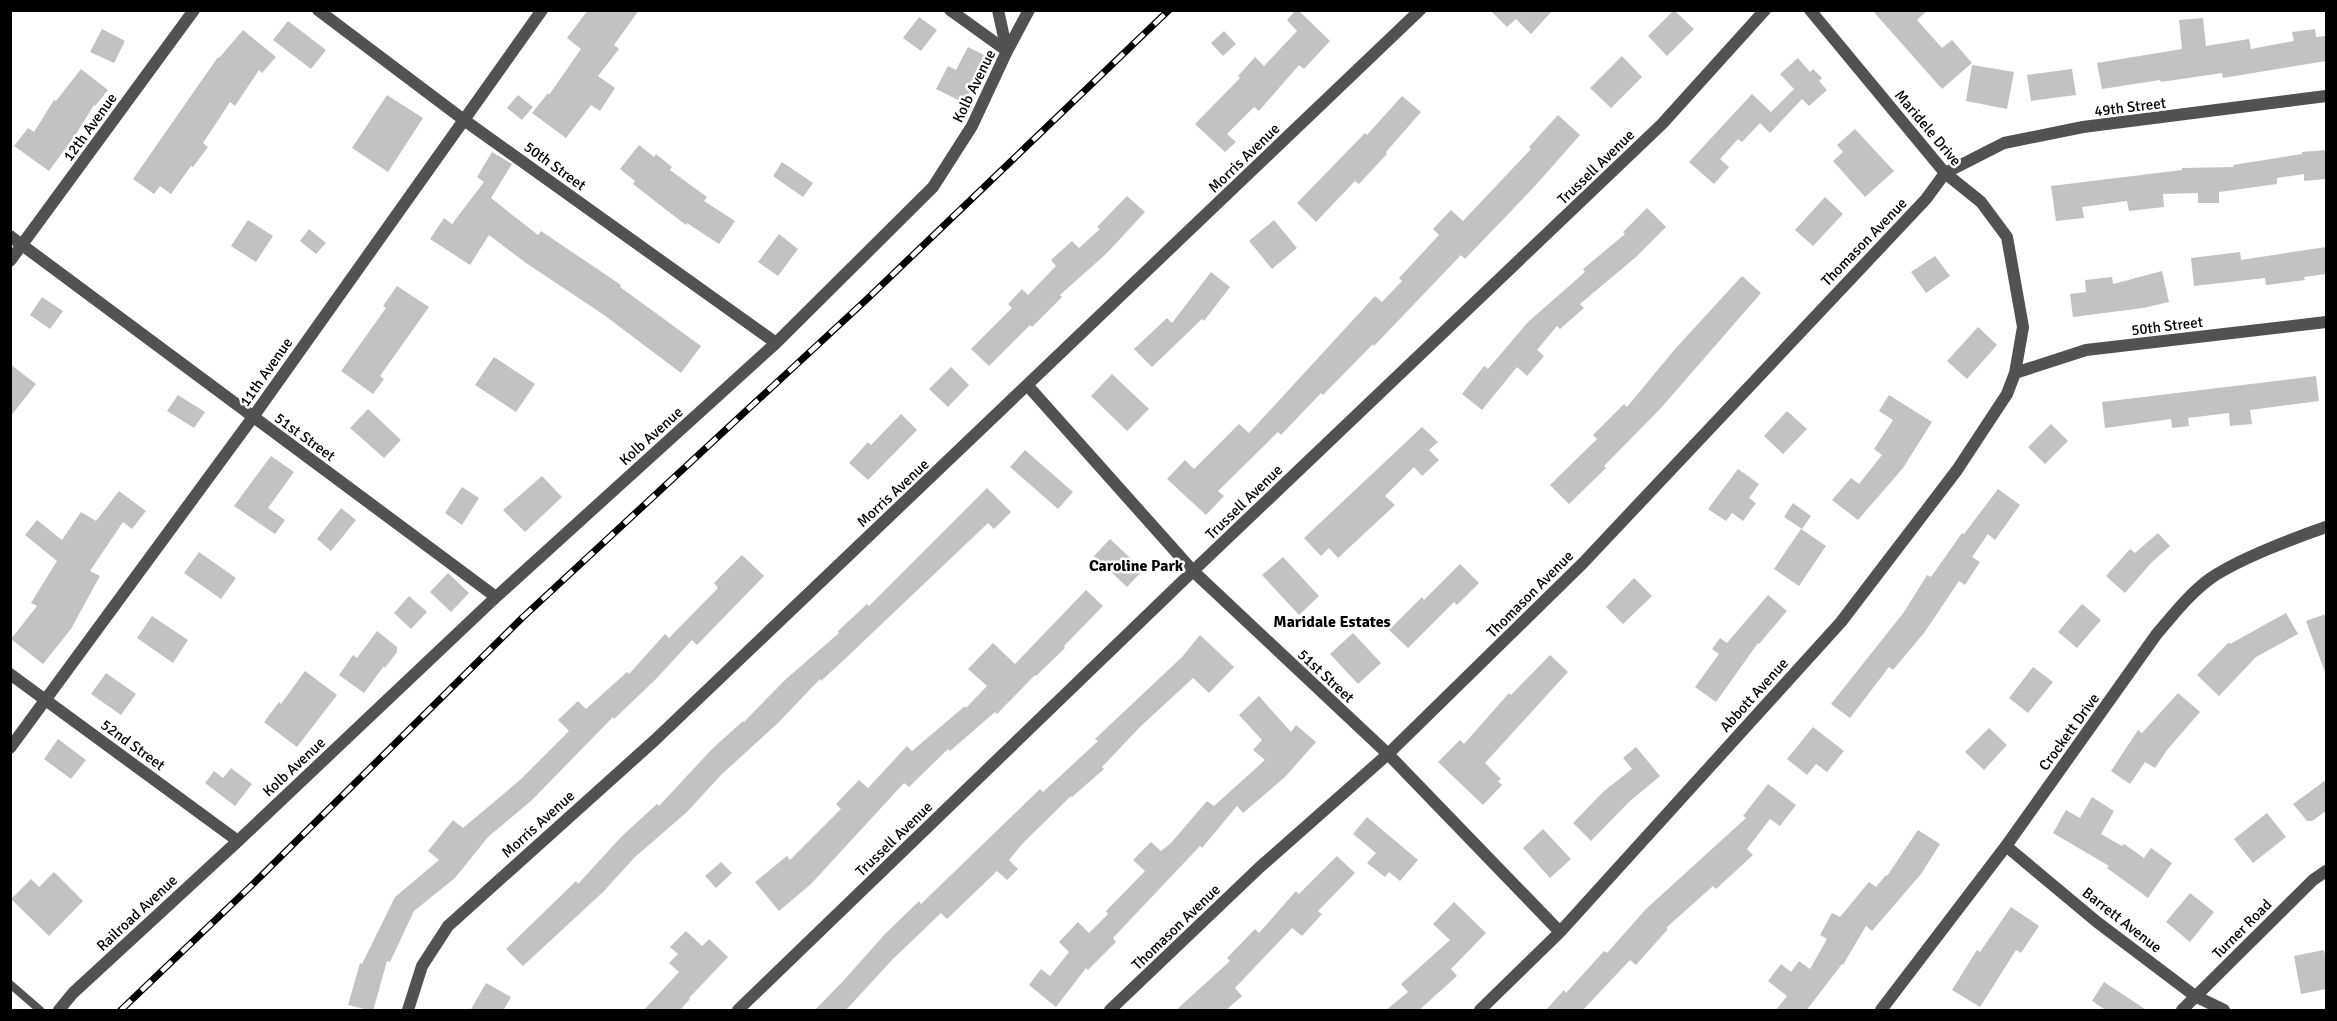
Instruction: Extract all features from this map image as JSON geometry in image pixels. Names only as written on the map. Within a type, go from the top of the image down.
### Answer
[{"type":"street","name":"12th Avenue","points":[[10,261],[194,10]]},
{"type":"street","name":"50th Street","points":[[318,10],[464,120],[776,343]]},
{"type":"street","name":"11th Avenue","points":[[10,748],[47,701],[253,417],[542,10]]},
{"type":"street","points":[[950,10],[1007,51]]},
{"type":"street","points":[[998,10],[1007,51]]},
{"type":"street","name":"Kolb Avenue","points":[[238,841],[496,597],[776,343],[933,187],[972,126],[1029,10]]},
{"type":"street","name":"Morris Avenue","points":[[408,1011],[422,966],[448,926],[655,740],[1420,10]]},
{"type":"street","name":"Trussell Avenue","points":[[738,1011],[1193,571],[1662,124],[1765,10]]},
{"type":"street","name":"Maridele Drive","points":[[1810,10],[1945,173],[1981,202],[2007,237],[2023,327],[2015,373]]},
{"type":"street","name":"49th Street","points":[[1945,173],[2004,143],[2083,128],[2326,96]]},
{"type":"street","name":"Thomason Avenue","points":[[1110,1011],[1260,867],[1388,754],[1583,563],[1926,199],[1945,173]]},
{"type":"street","name":"51st Street","points":[[10,236],[496,597]]},
{"type":"street","name":"50th Street","points":[[2015,373],[2086,350],[2326,322]]},
{"type":"street","name":"Abbott Avenue","points":[[1480,1011],[1560,932],[1840,622],[1957,470],[2007,394],[2015,373]]},
{"type":"street","name":"51st Street","points":[[1028,386],[1193,571],[1388,754],[1560,932]]},
{"type":"street","name":"Crockett Drive","points":[[1881,1011],[2006,846],[2156,635],[2178,609],[2211,578],[2244,561],[2326,527]]},
{"type":"street","name":"52nd Street","points":[[10,674],[238,841]]},
{"type":"street","name":"Railroad Avenue","points":[[59,1011],[73,993],[238,841]]},
{"type":"street","name":"Barrett Avenue","points":[[2006,846],[2097,922],[2195,996],[2224,1011]]},
{"type":"street","name":"Turner Road","points":[[2182,1011],[2313,880],[2326,871]]},
{"type":"lane","points":[[10,984],[40,1011]]},
{"type":"building","points":[[588,10],[639,10],[614,45],[619,49],[598,76],[615,88],[600,111],[591,105],[566,138],[532,113],[548,93],[549,95],[581,49],[567,38]]},
{"type":"building","points":[[1296,10],[1330,41],[1304,69],[1299,65],[1259,111],[1254,107],[1227,134],[1236,142],[1225,152],[1195,124],[1240,78],[1238,76],[1255,57],[1264,66],[1297,31],[1287,20]]},
{"type":"building","points":[[1490,10],[1553,10],[1531,34],[1516,19],[1507,27]]},
{"type":"building","points":[[1674,10],[1694,29],[1667,56],[1648,36]]},
{"type":"building","points":[[1872,10],[1928,10],[1917,20],[1942,48],[1952,40],[1972,63],[1942,89]]},
{"type":"building","points":[[919,17],[937,30],[921,51],[903,38]]},
{"type":"building","points":[[2203,18],[2206,46],[2249,39],[2251,49],[2294,41],[2292,32],[2315,29],[2316,37],[2326,36],[2326,61],[2223,78],[2222,73],[2102,89],[2097,63],[2182,49],[2179,20]]},
{"type":"building","points":[[288,21],[326,50],[311,69],[273,40]]},
{"type":"building","points":[[102,29],[125,41],[114,63],[90,52]]},
{"type":"building","points":[[243,30],[276,57],[262,73],[259,70],[235,106],[230,102],[203,143],[208,147],[171,194],[160,186],[154,194],[133,179],[218,57]]},
{"type":"building","points":[[1224,31],[1236,44],[1223,56],[1211,43]]},
{"type":"building","points":[[968,47],[988,57],[964,103],[936,89],[948,66],[956,70]]},
{"type":"building","points":[[1622,56],[1642,77],[1611,108],[1590,88]]},
{"type":"building","points":[[1798,58],[1810,72],[1813,69],[1822,78],[1819,81],[1827,90],[1809,106],[1802,99],[1770,133],[1760,123],[1742,142],[1738,139],[1720,159],[1729,167],[1714,184],[1689,162],[1752,94],[1771,112],[1794,89],[1780,74]]},
{"type":"building","points":[[1972,65],[2014,72],[2007,109],[1966,101]]},
{"type":"building","points":[[81,69],[108,90],[94,105],[49,171],[14,146],[28,128],[34,132],[54,100],[56,101]]},
{"type":"building","points":[[2072,69],[2076,95],[2031,101],[2027,75]]},
{"type":"building","points":[[387,95],[423,118],[388,172],[352,148]]},
{"type":"building","points":[[518,95],[533,107],[522,120],[507,108]]},
{"type":"building","points":[[1402,96],[1421,112],[1359,184],[1355,181],[1316,222],[1297,203],[1365,133],[1367,135]]},
{"type":"building","points":[[1558,115],[1580,135],[1465,259],[1461,255],[1374,346],[1373,344],[1323,395],[1321,393],[1281,435],[1278,432],[1218,491],[1224,496],[1206,515],[1167,479],[1185,460],[1194,469],[1239,424],[1249,433],[1375,296],[1382,302],[1402,281],[1399,278],[1439,235],[1433,229],[1451,210],[1463,221],[1531,149],[1529,147]]},
{"type":"building","points":[[1855,129],[1894,171],[1865,197],[1833,161],[1843,152],[1837,145]]},
{"type":"building","points":[[639,145],[654,157],[656,154],[672,167],[670,170],[707,197],[704,201],[735,221],[719,244],[687,223],[686,225],[633,184],[635,181],[620,169]]},
{"type":"building","points":[[2326,150],[2326,179],[2304,181],[2304,174],[2277,178],[2277,184],[2219,192],[2219,203],[2198,203],[2198,193],[2163,194],[2164,207],[2129,211],[2127,201],[2082,207],[2084,218],[2056,221],[2051,186],[2182,170],[2182,168],[2234,167],[2233,165],[2302,154],[2302,152]]},
{"type":"building","points":[[492,152],[512,164],[491,198],[538,235],[541,231],[621,285],[620,287],[701,346],[681,373],[604,315],[526,263],[489,235],[470,265],[430,239],[444,218],[452,224],[484,182],[477,177]]},
{"type":"building","points":[[782,162],[813,183],[803,197],[773,176]]},
{"type":"building","points":[[1127,196],[1145,212],[1107,253],[1060,295],[1062,297],[1032,327],[1030,325],[989,366],[971,349],[1012,308],[1008,304],[1022,289],[1028,295],[1056,266],[1051,260],[1072,241],[1079,248],[1100,229],[1097,227]]},
{"type":"building","points":[[1825,197],[1843,214],[1813,246],[1795,230]]},
{"type":"building","points":[[1647,208],[1666,227],[1636,257],[1580,304],[1584,308],[1560,329],[1557,326],[1537,350],[1544,356],[1527,376],[1517,367],[1482,410],[1462,394],[1484,366],[1488,369],[1528,322],[1585,272],[1583,269],[1625,234],[1623,232]]},
{"type":"building","points":[[248,220],[273,236],[256,262],[231,246]]},
{"type":"building","points":[[1274,220],[1297,248],[1272,269],[1249,241]]},
{"type":"building","points":[[309,229],[326,243],[316,254],[300,241]]},
{"type":"building","points":[[779,234],[798,249],[778,276],[758,262]]},
{"type":"building","points":[[2326,247],[2326,274],[2304,277],[2305,280],[2266,285],[2265,278],[2194,286],[2191,258],[2240,252],[2241,260]]},
{"type":"building","points":[[1935,256],[1950,276],[1926,293],[1911,272]]},
{"type":"building","points":[[2162,271],[2169,302],[2143,308],[2073,317],[2070,294],[2086,292],[2085,280],[2112,277],[2113,284]]},
{"type":"building","points":[[1211,272],[1230,287],[1204,321],[1202,319],[1152,367],[1134,349],[1167,318],[1172,323]]},
{"type":"building","points":[[1742,276],[1761,293],[1661,408],[1604,466],[1606,468],[1569,504],[1550,485],[1597,439],[1593,435],[1624,404],[1627,407],[1675,349]]},
{"type":"building","points":[[397,286],[429,307],[380,376],[384,379],[373,394],[341,371],[386,308],[383,306]]},
{"type":"building","points":[[42,297],[63,311],[50,329],[30,315]]},
{"type":"building","points":[[1978,327],[1997,345],[1967,379],[1947,361]]},
{"type":"building","points":[[494,357],[535,384],[516,412],[475,385]]},
{"type":"building","points":[[10,364],[36,384],[10,417]]},
{"type":"building","points":[[951,367],[969,385],[948,407],[929,389]]},
{"type":"building","points":[[1112,374],[1149,409],[1127,431],[1091,396]]},
{"type":"building","points":[[2316,376],[2319,401],[2250,410],[2252,424],[2230,426],[2229,413],[2188,418],[2189,426],[2172,428],[2171,419],[2105,428],[2102,402]]},
{"type":"building","points":[[178,395],[205,412],[194,428],[167,411]]},
{"type":"building","points":[[1889,395],[1932,422],[1903,468],[1858,520],[1832,500],[1851,478],[1859,484],[1882,455],[1874,449],[1893,420],[1879,411]]},
{"type":"building","points":[[368,409],[401,440],[384,458],[350,428]]},
{"type":"building","points":[[1787,411],[1807,429],[1783,454],[1764,436]]},
{"type":"building","points":[[901,414],[917,430],[868,480],[849,463],[868,442],[871,445]]},
{"type":"building","points":[[2051,424],[2068,441],[2045,464],[2028,447]]},
{"type":"building","points":[[1422,427],[1438,442],[1429,450],[1439,460],[1422,476],[1414,467],[1385,496],[1395,505],[1338,558],[1329,548],[1321,556],[1304,538]]},
{"type":"building","points":[[1025,450],[1073,492],[1058,509],[1010,467]]},
{"type":"building","points":[[271,456],[294,472],[268,508],[285,520],[275,534],[234,506]]},
{"type":"building","points":[[1738,469],[1759,484],[1749,498],[1756,503],[1743,521],[1732,513],[1726,521],[1708,509]]},
{"type":"building","points":[[542,476],[562,497],[525,532],[503,510]]},
{"type":"building","points":[[462,487],[479,498],[462,525],[445,513]]},
{"type":"building","points":[[987,488],[1011,512],[994,529],[988,523],[846,658],[821,681],[820,679],[779,722],[721,775],[687,812],[635,857],[603,892],[523,966],[506,949],[576,881],[578,884],[622,836],[657,804],[659,806],[712,749],[744,722],[786,679],[839,633],[838,631],[867,604],[869,606]]},
{"type":"building","points":[[1998,489],[2020,505],[1995,540],[1988,534],[1972,557],[1980,562],[1965,585],[1959,581],[1924,633],[1893,670],[1889,667],[1850,718],[1831,704],[1904,612],[1927,575],[1931,577],[1962,533],[1964,534]]},
{"type":"building","points":[[119,491],[146,511],[132,529],[123,522],[90,571],[100,576],[71,629],[43,664],[11,639],[37,606],[31,603],[57,561],[25,535],[37,520],[62,540],[81,512],[96,521]]},
{"type":"building","points":[[1793,503],[1811,516],[1802,529],[1784,517]]},
{"type":"building","points":[[341,508],[356,520],[331,551],[317,539]]},
{"type":"building","points":[[1801,529],[1826,546],[1799,586],[1774,569]]},
{"type":"building","points":[[2158,533],[2170,546],[2151,563],[2125,593],[2106,576],[2130,549],[2135,553]]},
{"type":"building","points":[[1110,539],[1143,570],[1127,587],[1094,556]]},
{"type":"building","points":[[199,552],[236,578],[221,599],[184,573]]},
{"type":"building","points":[[742,555],[764,576],[697,645],[692,640],[655,680],[614,719],[613,717],[532,800],[488,837],[455,878],[414,911],[390,962],[387,961],[373,1011],[348,1005],[360,963],[362,964],[395,897],[439,860],[428,851],[453,820],[463,828],[520,780],[569,731],[558,720],[578,701],[586,709],[627,672],[629,674],[665,634],[669,638],[718,588],[714,583]]},
{"type":"building","points":[[1283,557],[1319,596],[1299,615],[1262,575]]},
{"type":"building","points":[[1460,564],[1479,583],[1457,605],[1454,602],[1408,648],[1389,630],[1422,597],[1424,600]]},
{"type":"building","points":[[448,573],[469,593],[451,612],[430,592]]},
{"type":"building","points":[[1634,578],[1652,596],[1623,624],[1606,607]]},
{"type":"building","points":[[1086,590],[1103,606],[1064,646],[1065,648],[997,714],[995,712],[950,751],[948,749],[909,787],[904,783],[811,884],[779,911],[755,882],[787,856],[790,860],[841,809],[836,804],[859,780],[868,788],[907,746],[912,751],[965,706],[966,708],[987,686],[968,669],[993,643],[1015,664]]},
{"type":"building","points":[[1768,595],[1787,611],[1758,643],[1716,702],[1695,687],[1719,654],[1712,649],[1720,638],[1727,643]]},
{"type":"building","points":[[409,596],[427,612],[411,629],[394,613]]},
{"type":"building","points":[[2082,604],[2101,620],[2077,648],[2058,632]]},
{"type":"building","points":[[2286,613],[2298,634],[2256,657],[2219,696],[2197,675],[2229,642],[2230,644]]},
{"type":"building","points":[[2326,614],[2326,671],[2325,672],[2306,621]]},
{"type":"building","points":[[152,616],[188,640],[173,663],[137,638]]},
{"type":"building","points":[[377,631],[397,647],[397,652],[364,693],[339,675],[353,655],[357,658]]},
{"type":"building","points":[[1353,633],[1381,663],[1358,684],[1330,654]]},
{"type":"building","points":[[1200,635],[1234,667],[1209,693],[1193,678],[1140,727],[1102,767],[1104,769],[1071,796],[1022,844],[1009,860],[1018,869],[1007,880],[997,871],[947,919],[941,913],[893,959],[845,1011],[814,1011],[885,934],[919,901],[921,904],[1040,789],[1043,792],[1098,741],[1095,739],[1182,657]]},
{"type":"building","points":[[1550,655],[1568,672],[1485,763],[1501,779],[1498,781],[1502,785],[1483,805],[1438,762],[1460,740],[1464,744],[1509,693],[1511,695]]},
{"type":"building","points":[[2033,667],[2053,682],[2028,713],[2009,698]]},
{"type":"building","points":[[305,671],[337,695],[297,747],[264,722],[279,702],[281,704]]},
{"type":"building","points":[[106,673],[136,694],[121,715],[91,694]]},
{"type":"building","points":[[2178,693],[2200,712],[2167,750],[2155,768],[2145,762],[2130,784],[2111,771],[2138,730],[2142,733]]},
{"type":"building","points":[[1259,696],[1291,732],[1296,725],[1316,742],[1285,777],[1243,813],[1237,806],[1202,848],[1200,846],[1113,938],[1116,942],[1088,970],[1086,968],[1056,1007],[1029,985],[1041,969],[1050,976],[1069,952],[1059,942],[1078,922],[1089,933],[1108,914],[1106,911],[1145,871],[1133,860],[1151,842],[1161,851],[1171,843],[1207,801],[1214,806],[1265,760],[1253,750],[1262,740],[1239,715]]},
{"type":"building","points":[[1813,727],[1844,751],[1827,772],[1816,764],[1807,775],[1787,759]]},
{"type":"building","points":[[1989,728],[2007,745],[1984,770],[1965,752]]},
{"type":"building","points":[[58,739],[86,760],[71,779],[44,759]]},
{"type":"building","points":[[1636,747],[1660,776],[1629,802],[1591,841],[1573,823],[1604,791],[1632,769],[1623,758]]},
{"type":"building","points":[[231,768],[252,784],[235,806],[205,783],[214,771],[223,778]]},
{"type":"building","points":[[2326,780],[2326,811],[2312,821],[2307,821],[2293,804]]},
{"type":"building","points":[[1768,784],[1796,805],[1780,826],[1770,819],[1747,849],[1753,855],[1716,889],[1713,886],[1666,928],[1668,929],[1636,965],[1630,960],[1582,1011],[1545,1011],[1564,990],[1566,993],[1604,951],[1607,953],[1646,909],[1746,818],[1743,816]]},
{"type":"building","points":[[2092,797],[2114,811],[2101,834],[2122,846],[2124,844],[2144,858],[2151,848],[2172,863],[2148,898],[2107,868],[2109,866],[2053,833],[2066,810],[2080,818]]},
{"type":"building","points":[[2267,813],[2286,837],[2253,863],[2234,839]]},
{"type":"building","points":[[1367,817],[1418,860],[1400,881],[1389,872],[1385,877],[1367,863],[1376,853],[1353,834]]},
{"type":"building","points":[[1543,829],[1571,859],[1550,878],[1523,848]]},
{"type":"building","points":[[1918,830],[1940,844],[1921,874],[1872,931],[1866,926],[1843,965],[1806,1011],[1775,1011],[1787,996],[1768,981],[1781,964],[1791,972],[1799,961],[1810,969],[1827,939],[1820,935],[1832,913],[1840,917],[1869,882],[1876,887],[1887,876]]},
{"type":"building","points":[[1337,856],[1355,873],[1318,911],[1322,914],[1302,936],[1292,928],[1235,988],[1242,996],[1225,1011],[1175,1011],[1230,961],[1227,958],[1255,929],[1259,933],[1296,891],[1299,894]]},
{"type":"building","points":[[721,862],[732,873],[716,888],[705,876]]},
{"type":"building","points":[[54,872],[83,901],[49,936],[11,899],[31,879],[39,887]]},
{"type":"building","points":[[2190,893],[2214,912],[2190,942],[2166,922]]},
{"type":"building","points":[[1454,902],[1486,933],[1451,969],[1457,976],[1418,1011],[1385,1011],[1408,992],[1401,984],[1450,940],[1433,924]]},
{"type":"building","points":[[2011,907],[2039,926],[2021,953],[2016,950],[1980,1007],[1952,990],[1977,950],[1980,952]]},
{"type":"building","points":[[686,931],[702,946],[709,939],[728,957],[679,1011],[643,1011],[679,972],[669,963],[678,954],[670,947]]},
{"type":"building","points":[[2324,950],[2326,989],[2301,994],[2294,956]]},
{"type":"building","points":[[2104,982],[2148,1011],[2107,1011],[2092,1001]]},
{"type":"building","points":[[486,983],[511,997],[503,1011],[470,1011]]},
{"type":"railway","points":[[121,1010],[253,884],[522,618],[865,301],[1169,10]]},
{"type":"district","name":"Caroline Park","points":[[1136,565]]},
{"type":"district","name":"Maridale Estates","points":[[1332,621]]}]
